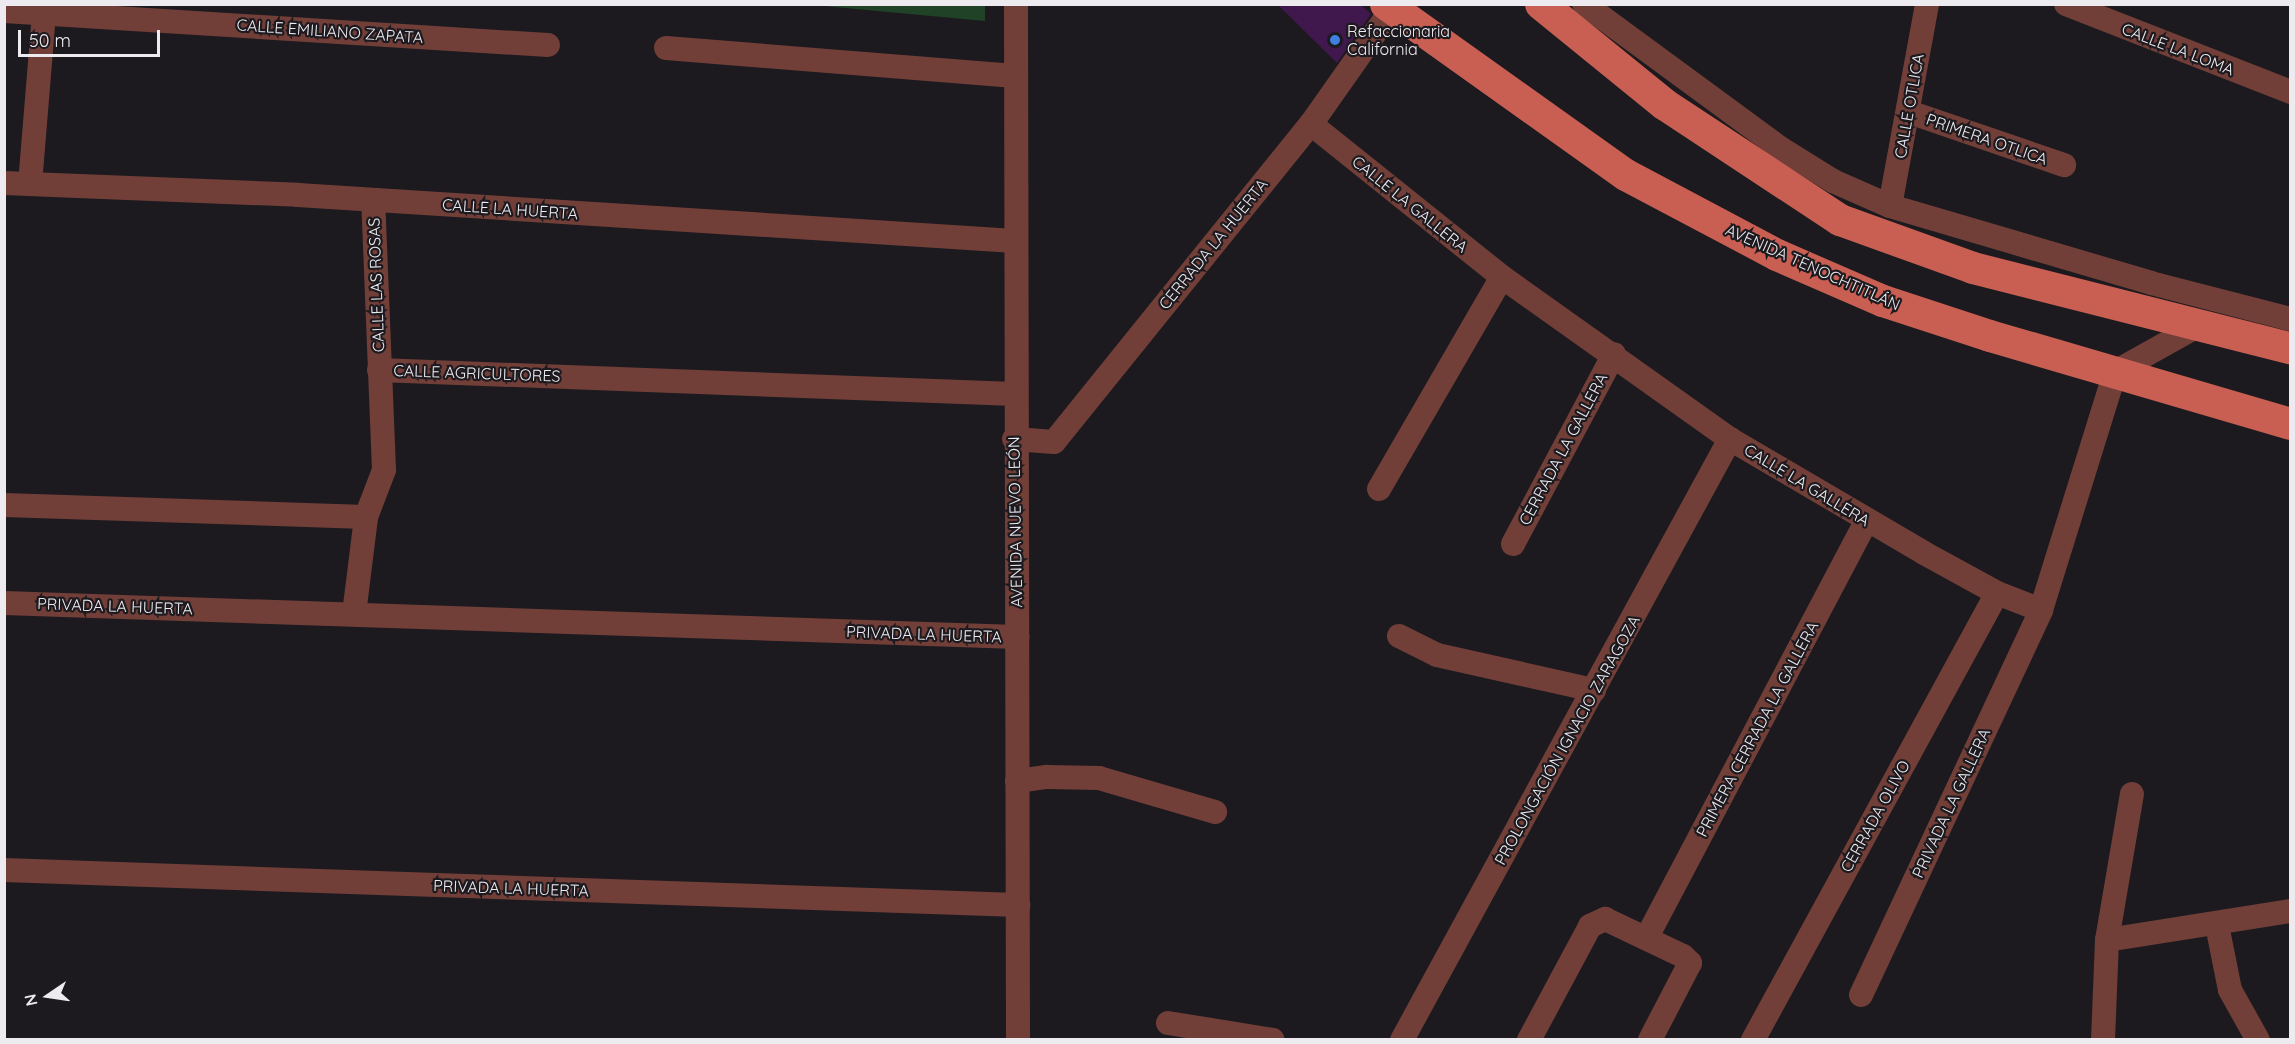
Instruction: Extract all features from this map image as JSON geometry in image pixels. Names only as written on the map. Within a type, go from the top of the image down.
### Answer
[{"type":"main road","points":[[1541,4],[1664,104],[1840,220],[1973,268],[2290,348]]},
{"type":"main road","name":"AVENIDA TENOCHTITLÁN","points":[[1388,7],[1626,175],[1777,255],[1883,301],[2290,424]]},
{"type":"street","name":"AVENIDA NUEVO LEÓN","points":[[1016,4],[1014,439],[1018,1040]]},
{"type":"street","points":[[1584,4],[1780,148],[1833,181],[1890,206],[2151,283],[2290,319]]},
{"type":"street","name":"CALLE OTLICA","points":[[1890,206],[1910,112],[1926,4]]},
{"type":"street","name":"CALLE LA LOMA","points":[[2066,4],[2290,92]]},
{"type":"street","name":"CERRADA LA HUERTA","points":[[1014,439],[1054,442],[1311,124],[1388,7]]},
{"type":"street","points":[[30,184],[52,10]]},
{"type":"street","name":"CALLE EMILIANO ZAPATA","points":[[4,11],[52,10],[548,45]]},
{"type":"street","points":[[666,48],[1015,76]]},
{"type":"street","name":"PRIMERA OTLICA","points":[[1910,112],[2064,165]]},
{"type":"street","name":"CALLE LA GALLERA","points":[[1311,124],[1502,277],[1614,354],[1730,439],[1866,520],[1997,593],[2041,610]]},
{"type":"street","name":"CALLE LA HUERTA","points":[[4,183],[373,200],[1015,241]]},
{"type":"street","name":"CALLE LAS ROSAS","points":[[373,200],[379,370]]},
{"type":"street","points":[[1379,489],[1502,277]]},
{"type":"street","points":[[2041,610],[2115,372],[2200,324]]},
{"type":"street","name":"CERRADA LA GALLERA","points":[[1513,544],[1614,354]]},
{"type":"street","name":"CALLE AGRICULTORES","points":[[354,614],[366,517],[384,470],[379,370],[1015,394]]},
{"type":"street","name":"PROLONGACIÓN IGNACIO ZARAGOZA","points":[[1402,1040],[1730,439]]},
{"type":"street","points":[[4,505],[366,517]]},
{"type":"street","name":"PRIMERA CERRADA LA GALLERA","points":[[1647,938],[1866,520]]},
{"type":"street","name":"CERRADA OLIVO","points":[[1753,1040],[1997,593]]},
{"type":"street","name":"PRIVADA LA HUERTA","points":[[4,603],[1017,637]]},
{"type":"street","name":"PRIVADA LA GALLERA","points":[[1861,995],[2041,610]]},
{"type":"street","points":[[1399,636],[1437,655],[1594,690]]},
{"type":"street","points":[[1017,781],[1047,777],[1099,778],[1215,812]]},
{"type":"street","points":[[2103,1040],[2107,940],[2132,794]]},
{"type":"street","name":"PRIVADA LA HUERTA","points":[[4,870],[1018,905]]},
{"type":"street","points":[[2107,940],[2217,925],[2290,911]]},
{"type":"street","points":[[1529,1040],[1590,926],[1605,919],[1683,956],[1689,963],[1650,1040]]},
{"type":"street","points":[[2217,925],[2230,990],[2258,1040]]},
{"type":"street","points":[[1168,1023],[1273,1040]]},
{"type":"green space","points":[[813,5],[985,5],[985,21]]},
{"type":"building","name":"Refaccionaria California","points":[[1277,4],[1360,4],[1371,14],[1337,63]]},
{"type":"place","name":"Refaccionaria California","points":[[1335,40]]}]
